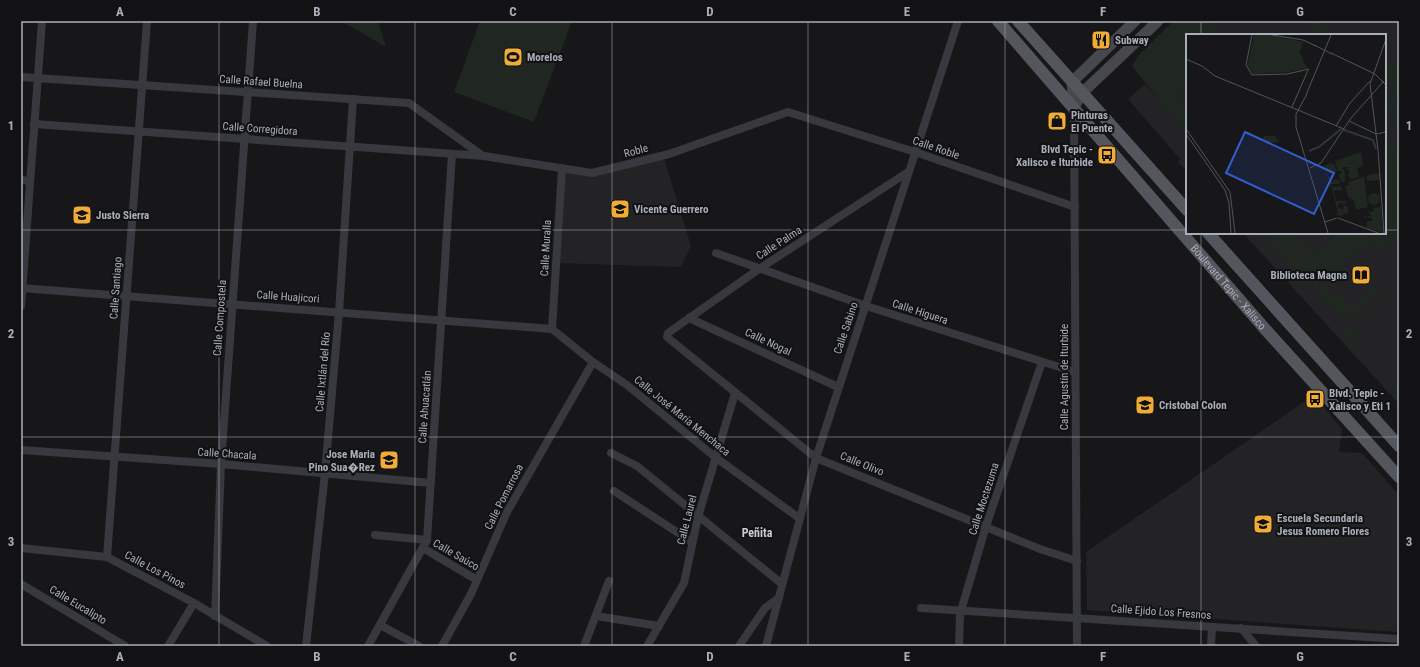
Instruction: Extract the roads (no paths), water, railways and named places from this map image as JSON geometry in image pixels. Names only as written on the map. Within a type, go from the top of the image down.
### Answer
[{"type":"main road","name":"Boulevard Tepic - Xalisco","points":[[998,21],[1265,329],[1399,477]]},
{"type":"main road","points":[[1018,21],[1186,209]]},
{"type":"main road","points":[[1072,82],[1135,21]]},
{"type":"main road","points":[[1074,107],[1082,93],[1158,21]]},
{"type":"main road","points":[[1072,82],[1074,107]]},
{"type":"main road","name":"Boulevard Tepic - Xalisco","points":[[1209,234],[1399,446]]},
{"type":"street","points":[[21,306],[42,21]]},
{"type":"street","name":"Calle Santiago","points":[[107,557],[147,21]]},
{"type":"street","name":"Calle Compostela","points":[[215,616],[221,464],[253,21]]},
{"type":"street","name":"Calle Sabino","points":[[766,646],[799,518],[838,386],[866,306],[958,21]]},
{"type":"street","name":"Calle Rafael Buelna","points":[[21,77],[409,103],[484,156]]},
{"type":"street","name":"Calle Ixtlán del Río","points":[[306,646],[325,473],[338,312],[352,99]]},
{"type":"street","name":"Calle Agustín de Iturbide","points":[[1074,107],[1077,646]]},
{"type":"street","name":"Calle Roble","points":[[788,112],[915,152],[1075,207]]},
{"type":"street","name":"Roble","points":[[484,156],[592,173],[669,154],[788,112]]},
{"type":"street","name":"Calle Corregidora","points":[[34,124],[484,156]]},
{"type":"street","name":"Calle Ahuacatlán","points":[[368,646],[427,540],[452,154]]},
{"type":"street","name":"Calle Muralla","points":[[552,329],[562,169]]},
{"type":"street","name":"Calle Palma","points":[[667,337],[668,334],[688,318],[759,269],[908,172]]},
{"type":"street","points":[[21,180],[30,181]]},
{"type":"street","name":"Calle Higuera","points":[[716,253],[866,306],[1075,372]]},
{"type":"street","name":"Calle Huajicori","points":[[22,288],[552,329]]},
{"type":"street","name":"Calle Nogal","points":[[688,318],[838,386]]},
{"type":"street","name":"Calle José María Menchaca","points":[[552,329],[593,362],[627,385],[715,457],[799,518]]},
{"type":"street","name":"Calle Olivo","points":[[667,337],[816,458],[1040,549],[1077,561]]},
{"type":"street","name":"Calle Pomarrosa","points":[[442,646],[471,594],[507,512],[593,362]]},
{"type":"street","name":"Calle Moctezuma","points":[[959,646],[961,611],[986,526],[1042,362]]},
{"type":"street","name":"Calle Laurel","points":[[647,646],[684,583],[698,517],[735,393]]},
{"type":"street","name":"Calle Chacala","points":[[21,450],[221,464],[431,483]]},
{"type":"street","points":[[611,453],[637,466],[782,584]]},
{"type":"street","points":[[614,491],[692,542]]},
{"type":"street","points":[[376,535],[427,540]]},
{"type":"street","name":"Calle Los Pinos","points":[[21,548],[107,557],[194,603],[267,646]]},
{"type":"street","name":"Calle Saúco","points":[[423,548],[477,580]]},
{"type":"street","points":[[584,646],[609,581]]},
{"type":"street","name":"Calle Eucalipto","points":[[21,584],[125,646]]},
{"type":"street","points":[[739,646],[765,608],[779,598]]},
{"type":"street","points":[[168,646],[194,603]]},
{"type":"street","name":"Calle Ejido Los Fresnos","points":[[921,608],[1399,639]]},
{"type":"street","points":[[596,616],[659,626]]},
{"type":"street","points":[[380,625],[419,646]]},
{"type":"street","points":[[1211,646],[1212,627]]},
{"type":"street","points":[[1241,628],[1256,646]]},
{"type":"place","name":"Subway","points":[[1101,40]]},
{"type":"place","name":"Morelos","points":[[513,57]]},
{"type":"place","name":"Pinturas El Puente","points":[[1057,121]]},
{"type":"place","name":"Blvd Tepic - Xalisco e Iturbide","points":[[1107,155]]},
{"type":"place","name":"Vicente Guerrero","points":[[620,209]]},
{"type":"place","name":"Justo Sierra","points":[[82,215]]},
{"type":"place","name":"Biblioteca Magna","points":[[1361,275]]},
{"type":"place","name":"Blvd. Tepic - Xalisco y Eti 1","points":[[1315,399]]},
{"type":"place","name":"Cristobal Colon","points":[[1145,405]]},
{"type":"place","name":"Jose Maria Pino Sua�Rez","points":[[389,460]]},
{"type":"place","name":"Escuela Secundaria Jesus Romero Flores","points":[[1263,524]]},
{"type":"district","name":"Peñita","points":[[757,533]]}]
